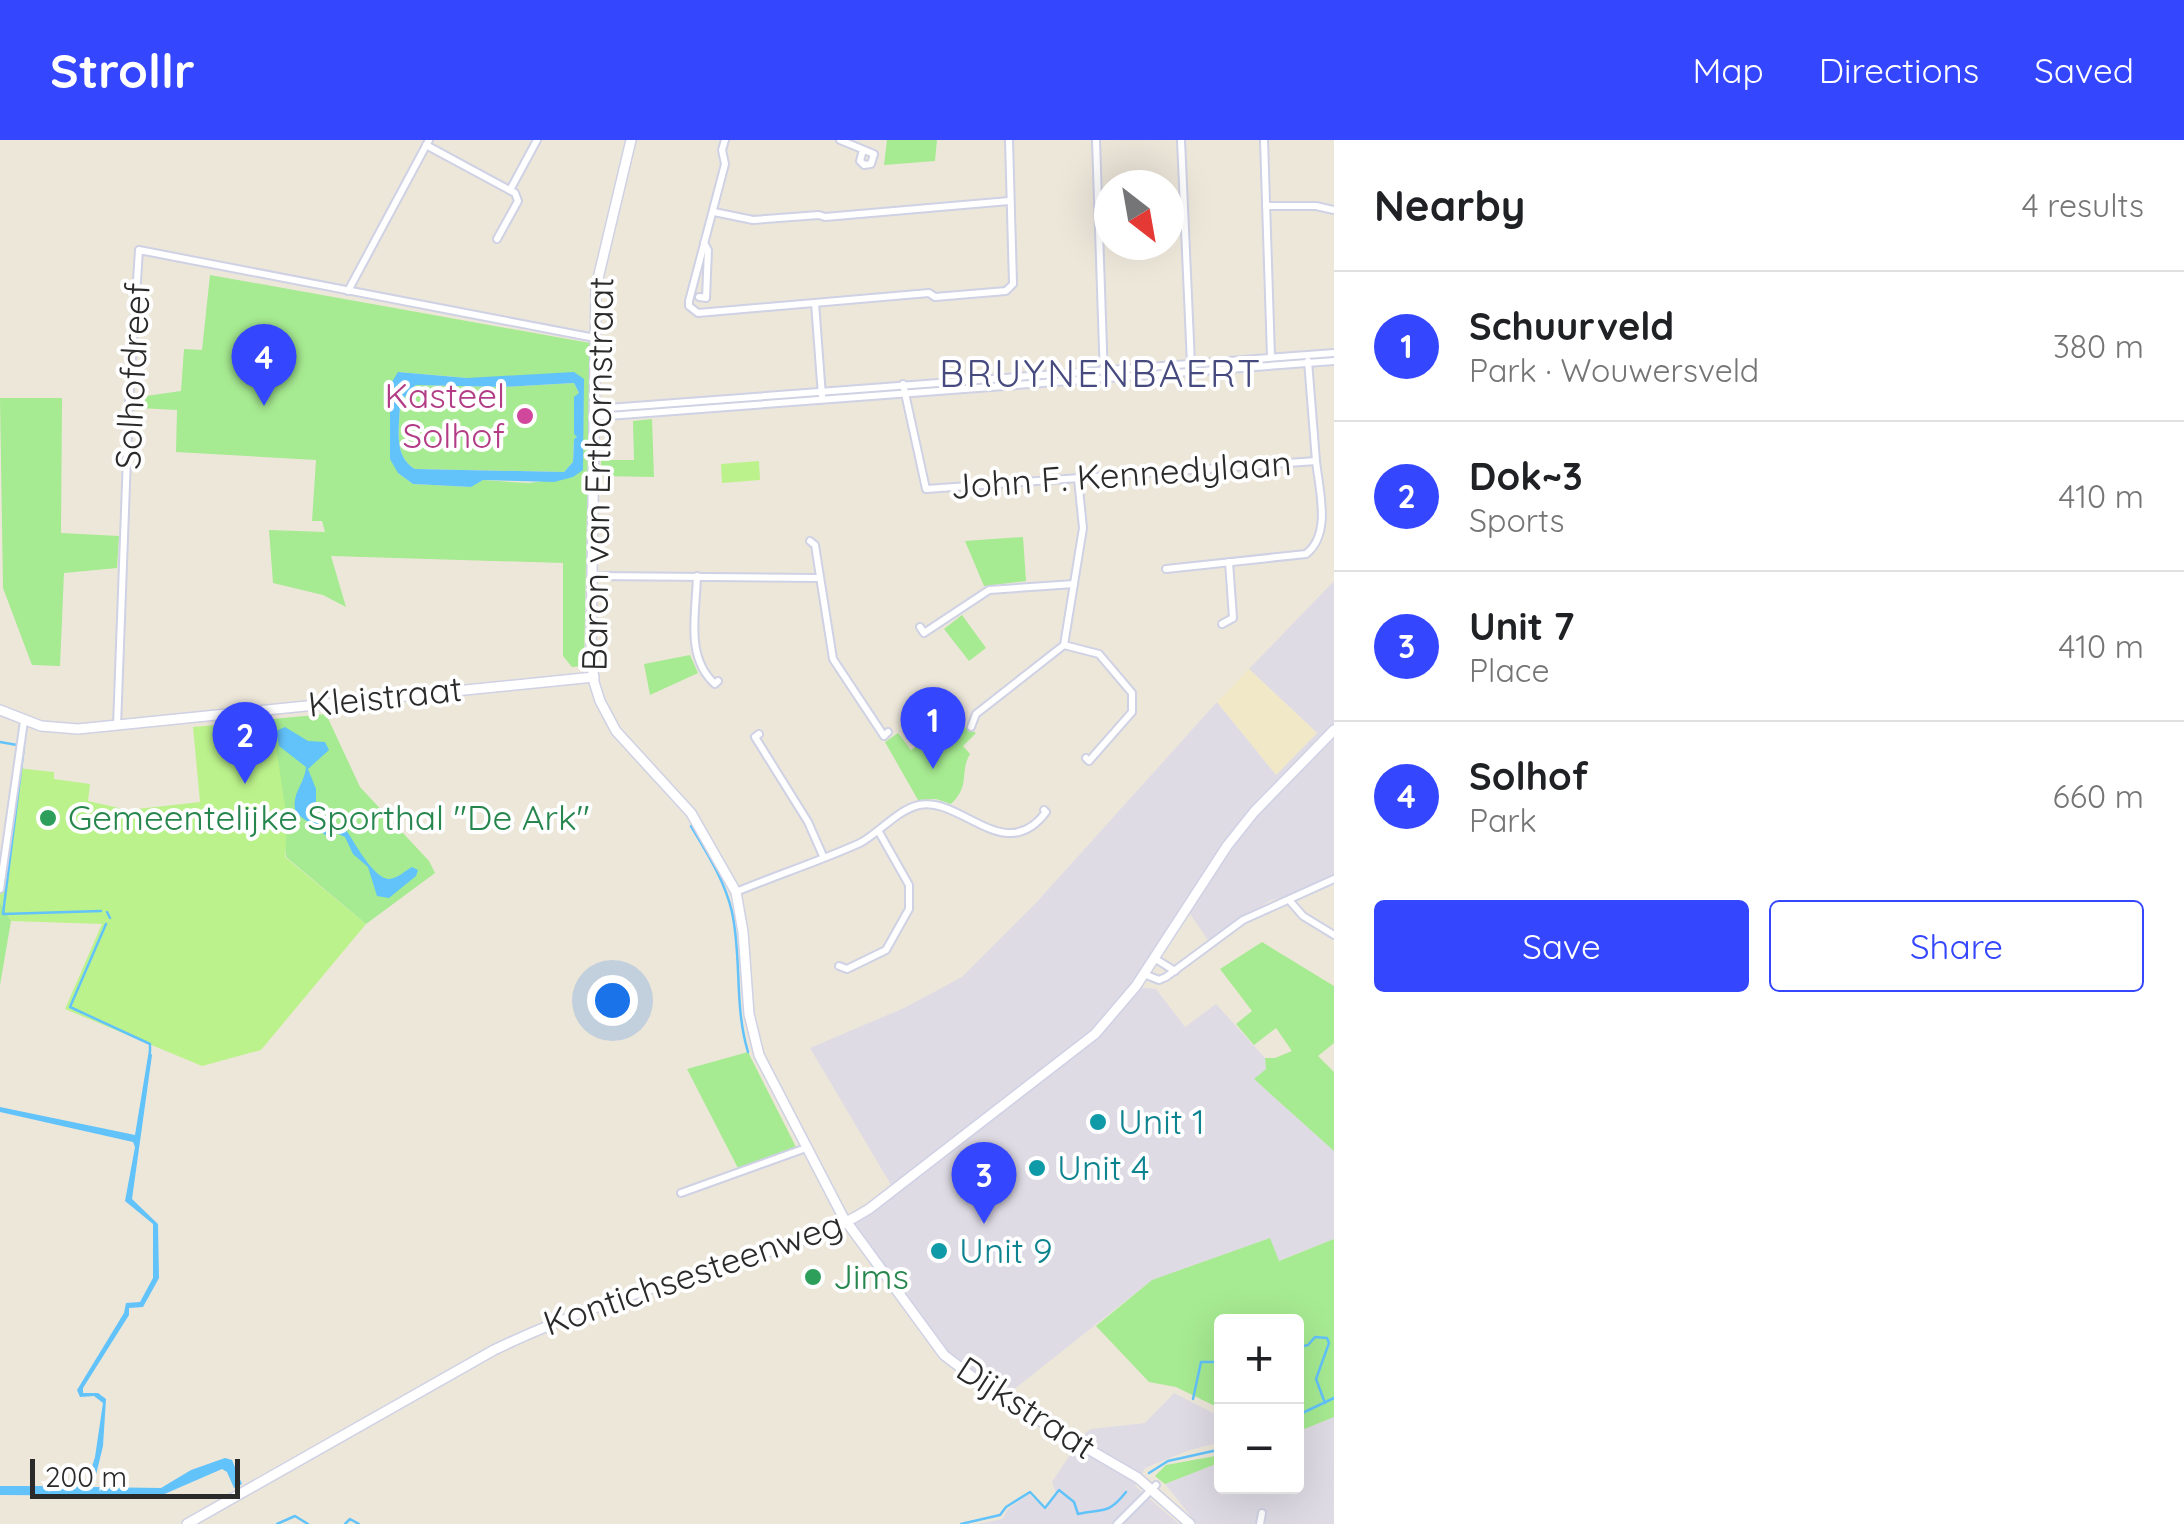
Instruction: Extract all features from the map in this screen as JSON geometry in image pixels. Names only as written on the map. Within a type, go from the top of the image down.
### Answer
[{"type":"street","points":[[510,190],[537,140]]},
{"type":"street","name":"Baron van Ertbornstraat","points":[[631,140],[598,268],[591,650],[594,676],[600,702],[616,731],[691,813],[736,892],[749,1014],[759,1056],[847,1223]]},
{"type":"street","points":[[725,140],[725,164],[689,301],[694,311],[704,314],[1006,291],[1013,284],[1010,140]]},
{"type":"street","points":[[840,140],[863,150]]},
{"type":"street","points":[[1096,140],[1104,379]]},
{"type":"street","points":[[1181,140],[1191,368]]},
{"type":"street","points":[[1264,140],[1271,357]]},
{"type":"street","points":[[348,291],[428,142],[510,190],[518,201],[498,239]]},
{"type":"street","points":[[713,212],[744,218],[819,214],[825,218],[1009,201]]},
{"type":"street","points":[[1266,206],[1334,210]]},
{"type":"street","points":[[698,298],[706,298],[708,250],[704,242]]},
{"type":"street","name":"Solhofdreef","points":[[117,726],[140,250],[595,338]]},
{"type":"street","points":[[815,303],[822,397]]},
{"type":"street","points":[[822,397],[903,384],[1191,368],[1308,359],[1334,353]]},
{"type":"street","points":[[595,413],[1104,379],[1271,357],[1334,361]]},
{"type":"street","name":"John F. Kennedylaan","points":[[903,384],[926,489],[1316,461],[1308,359]]},
{"type":"street","points":[[1166,570],[1298,557],[1314,547],[1322,532],[1316,461]]},
{"type":"street","points":[[971,726],[976,714],[1064,645],[1083,528],[1078,478]]},
{"type":"street","points":[[810,541],[815,546],[833,660],[884,736],[888,732]]},
{"type":"street","points":[[1222,624],[1233,618],[1229,562]]},
{"type":"street","points":[[594,576],[818,578]]},
{"type":"street","points":[[697,576],[697,660],[703,673],[715,684],[718,681]]},
{"type":"street","points":[[920,627],[924,633],[977,596],[1000,587],[1074,584]]},
{"type":"street","points":[[1064,645],[1098,654],[1132,693],[1132,712],[1128,718],[1089,761],[1086,758]]},
{"type":"street","name":"Kleistraat","points":[[0,710],[24,721],[63,729],[117,726],[594,676]]},
{"type":"street","points":[[0,888],[24,721]]},
{"type":"street","name":"Kontichsesteenweg","points":[[187,1524],[536,1329],[614,1300],[801,1242],[847,1223],[1065,1060],[1121,1007],[1227,846],[1254,812],[1334,730]]},
{"type":"street","points":[[759,734],[755,737],[808,822],[823,856]]},
{"type":"street","points":[[736,892],[858,843],[917,805],[939,805],[995,832],[1024,829],[1040,821],[1044,810]]},
{"type":"street","points":[[840,966],[847,969],[886,950],[910,909],[909,885],[879,832]]},
{"type":"street","points":[[1144,974],[1159,980],[1243,920],[1334,879]]},
{"type":"street","points":[[1289,900],[1303,916],[1334,935]]},
{"type":"street","points":[[1154,958],[1175,971]]},
{"type":"street","points":[[681,1193],[806,1148]]},
{"type":"street","name":"Dijkstraat","points":[[847,1223],[944,1355],[1000,1397],[1155,1487],[1190,1524]]},
{"type":"street","points":[[1117,1524],[1155,1487]]},
{"type":"street","points":[[1260,1524],[1262,1513]]},
{"type":"shaded area","points":[[1334,581],[1334,874],[1271,900],[1208,940],[1188,911],[1137,987],[1156,989],[1185,1027],[1216,1004],[1265,1058],[1266,1069],[1254,1079],[1334,1151],[1334,1239],[1278,1261],[1270,1238],[1152,1280],[1008,1394],[944,1355],[847,1223],[894,1190],[810,1048],[904,1008],[962,977],[1035,904],[1217,702],[1276,774],[1317,733],[1249,669]]},
{"type":"shaded area","points":[[1249,669],[1317,733],[1276,775],[1217,702]]},
{"type":"shaded area","points":[[1174,1393],[1214,1413],[1214,1444],[1145,1468],[1135,1486],[1179,1524],[977,1524],[1002,1519],[1008,1509],[1029,1494],[1046,1510],[1056,1493],[1052,1482],[1083,1435],[1091,1429],[1145,1423]]},
{"type":"shaded area","points":[[1334,1417],[1334,1524],[1197,1524],[1165,1484],[1214,1465],[1214,1494],[1304,1494],[1304,1429]]},
{"type":"green space","points":[[887,140],[937,140],[935,161],[884,165]]},
{"type":"green space","points":[[210,275],[590,343],[584,666],[572,667],[563,656],[563,563],[331,556],[346,607],[323,595],[273,583],[269,530],[325,532],[322,521],[312,521],[316,460],[176,452],[177,410],[139,408],[139,397],[181,391],[184,349],[202,350]],"holes":[[[398,372],[467,378],[584,379],[573,477],[529,483],[483,480],[471,487],[413,484],[398,473]]]},
{"type":"green space","points":[[574,383],[579,393],[577,437],[573,462],[564,472],[415,469],[403,456],[399,439],[400,401],[416,385],[503,387]]},
{"type":"green space","points":[[0,398],[62,398],[61,533],[119,536],[117,568],[64,573],[60,666],[32,665],[3,588]]},
{"type":"green space","points":[[652,419],[654,477],[601,476],[601,460],[634,460],[633,421]]},
{"type":"green space","points":[[759,461],[760,480],[722,483],[721,464]]},
{"type":"green space","points":[[1023,537],[1026,581],[984,586],[965,541]]},
{"type":"green space","points":[[962,615],[986,648],[969,661],[944,629]]},
{"type":"green space","points":[[690,655],[698,673],[650,695],[644,664]]},
{"type":"green space","points":[[326,714],[360,787],[429,861],[435,873],[366,924],[286,857],[273,719]]},
{"type":"green space","points":[[272,720],[287,820],[285,857],[366,924],[261,1050],[202,1066],[65,1009],[102,924],[11,921],[0,902],[17,768],[54,772],[54,779],[90,784],[88,801],[128,810],[200,802],[193,727]]},
{"type":"green space","points":[[948,724],[959,724],[976,733],[963,746],[970,754],[961,791],[951,804],[936,799],[918,800],[885,742],[898,733],[911,750]]},
{"type":"green space","points":[[0,902],[11,921],[0,985]]},
{"type":"green space","points":[[1262,942],[1334,986],[1334,1043],[1318,1056],[1334,1072],[1334,1151],[1254,1079],[1266,1069],[1265,1058],[1292,1051],[1276,1028],[1254,1045],[1236,1024],[1252,1011],[1220,969]]},
{"type":"green space","points":[[748,1052],[798,1151],[740,1172],[687,1069]]},
{"type":"green space","points":[[1270,1238],[1279,1261],[1334,1239],[1334,1417],[1304,1429],[1304,1314],[1214,1314],[1214,1406],[1176,1387],[1149,1382],[1096,1326],[1152,1280]]},
{"type":"green space","points":[[1214,1456],[1214,1465],[1165,1484],[1155,1476],[1166,1465]]},
{"type":"water","points":[[398,372],[467,378],[574,372],[584,379],[583,470],[554,482],[483,480],[471,487],[413,484],[398,473],[390,459],[390,385]],"holes":[[[574,383],[579,393],[574,397],[577,437],[573,462],[564,472],[415,469],[400,448],[400,402],[416,385],[503,387]]]},
{"type":"water","points":[[285,727],[308,741],[325,742],[329,750],[308,769],[316,789],[316,816],[323,825],[344,827],[370,866],[383,877],[395,878],[412,867],[418,870],[389,898],[377,896],[368,867],[353,854],[345,837],[334,832],[328,837],[296,813],[295,800],[306,767],[279,746],[276,731]]},
{"type":"water","points":[[149,1050],[152,1055],[132,1199],[158,1224],[159,1278],[143,1307],[129,1308],[129,1315],[83,1388],[83,1393],[98,1393],[106,1399],[103,1446],[93,1487],[161,1488],[191,1470],[225,1458],[232,1460],[242,1484],[234,1488],[222,1469],[160,1496],[0,1495],[0,1486],[86,1486],[103,1403],[94,1396],[80,1397],[77,1390],[124,1313],[126,1303],[140,1302],[153,1278],[153,1224],[125,1201],[133,1142],[0,1112],[0,1107],[135,1135]]},
{"type":"waterway","points":[[0,742],[17,745]]},
{"type":"waterway","points":[[24,746],[3,914],[101,911]]},
{"type":"waterway","points":[[691,826],[720,878],[732,912],[748,1052]]},
{"type":"waterway","points":[[107,912],[110,918]]},
{"type":"waterway","points":[[106,924],[70,1007],[150,1044],[150,1052]]},
{"type":"waterway","points":[[1304,1346],[1315,1337],[1327,1338],[1329,1343],[1316,1379],[1325,1403]]},
{"type":"waterway","points":[[1193,1399],[1201,1362],[1214,1362]]},
{"type":"waterway","points":[[1304,1412],[1334,1398]]},
{"type":"waterway","points":[[1149,1473],[1168,1461],[1214,1451]]},
{"type":"waterway","points":[[961,1524],[1000,1515],[1030,1492],[1045,1508],[1059,1490],[1074,1502],[1078,1514],[1109,1508],[1126,1492]]},
{"type":"waterway","points":[[277,1524],[295,1516],[308,1524]]},
{"type":"waterway","points":[[345,1524],[350,1519],[359,1524]]},
{"type":"place","name":"Solhof","points":[[264,406]]},
{"type":"place","name":"Kasteel Solhof","points":[[525,416]]},
{"type":"place","name":"Schuurveld","points":[[933,769]]},
{"type":"place","name":"Dok~3","points":[[245,784]]},
{"type":"place","name":"Gemeentelijke Sporthal \"De Ark\"","points":[[48,818]]},
{"type":"place","name":"Unit 1","points":[[1098,1122]]},
{"type":"place","name":"Unit 4","points":[[1037,1168]]},
{"type":"place","name":"Unit 7","points":[[984,1224]]},
{"type":"place","name":"Unit 9","points":[[939,1251]]},
{"type":"place","name":"Jims","points":[[813,1277]]},
{"type":"district","name":"BRUYNENBAERT","points":[[1101,374]]}]
